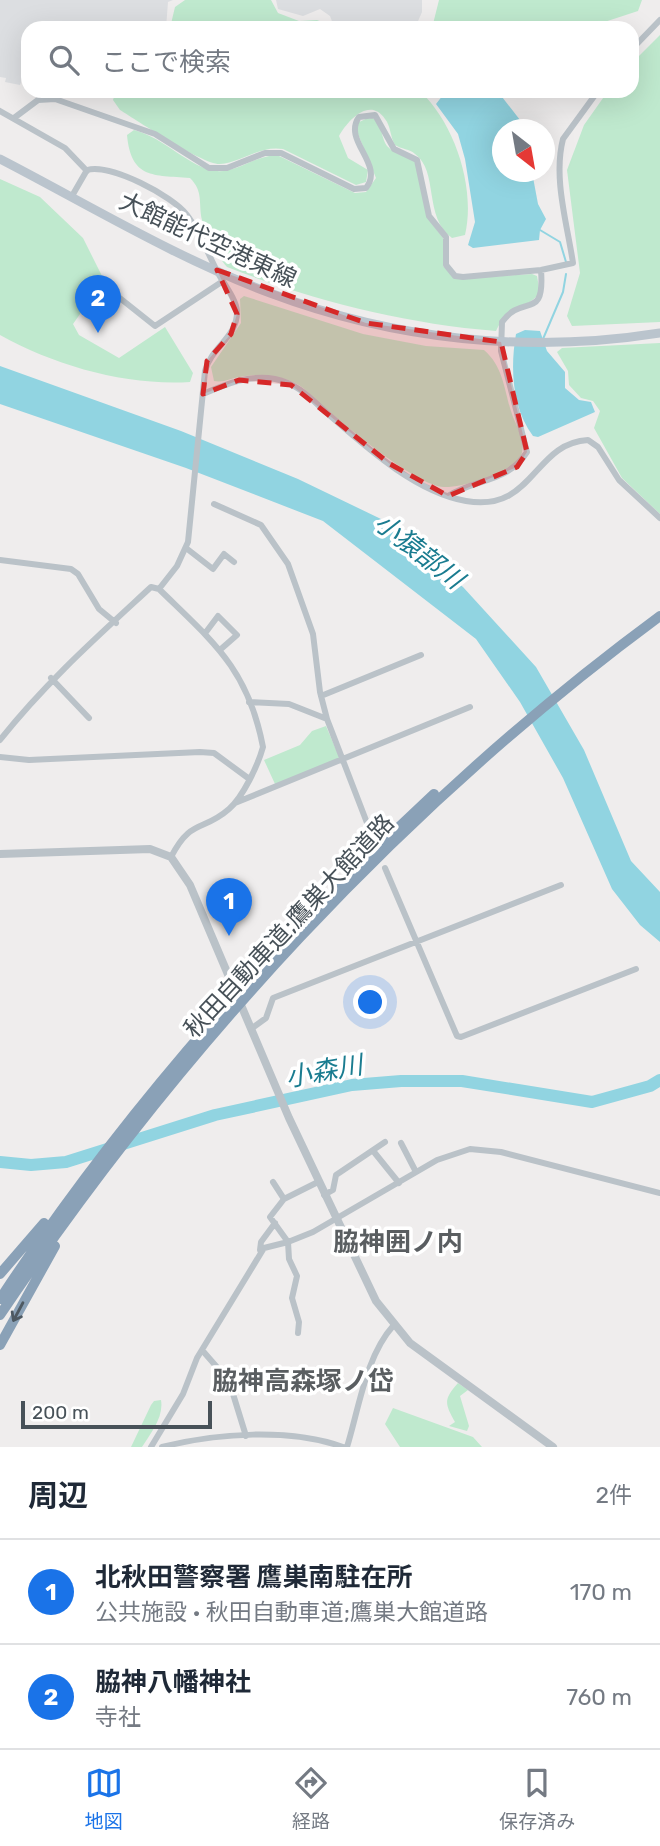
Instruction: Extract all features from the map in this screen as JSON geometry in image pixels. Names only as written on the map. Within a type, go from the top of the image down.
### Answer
[{"type":"highway","name":"秋田自動車道;鷹巣大館道路","points":[[68,1208],[103,1154],[243,994],[485,752],[660,608]]},
{"type":"highway","name":"秋田自動車道;鷹巣大館道路","points":[[591,664],[660,616]]},
{"type":"highway","name":"秋田自動車道;鷹巣大館道路","points":[[68,1208],[117,1153],[161,1089]]},
{"type":"highway","points":[[0,1274],[68,1208]]},
{"type":"highway","points":[[0,1299],[68,1208]]},
{"type":"highway","points":[[0,1315],[68,1208]]},
{"type":"highway","points":[[0,1345],[68,1208]]},
{"type":"main road","name":"大館能代空港東線","points":[[0,159],[197,261],[269,293],[366,323],[438,337],[550,343],[660,333]]},
{"type":"street","points":[[639,42],[660,20]]},
{"type":"street","points":[[15,118],[38,100],[55,99],[155,134],[209,168],[227,168],[265,153],[281,153],[354,189],[366,188],[372,181],[372,174],[354,134],[354,124],[359,117],[375,115],[394,149],[411,156],[421,168],[429,216],[446,237],[446,265],[450,272],[463,277],[541,270],[573,263],[561,188],[561,148],[563,139],[593,98]]},
{"type":"street","points":[[0,111],[65,148],[86,171]]},
{"type":"street","points":[[72,196],[86,171],[94,168],[122,176],[173,201],[187,215],[236,306],[236,326],[207,362],[194,503],[186,548],[177,566],[159,589]]},
{"type":"street","points":[[448,496],[465,485],[502,476],[517,467],[527,452],[501,351],[502,322],[517,309],[540,299],[543,293],[541,270]]},
{"type":"street","points":[[101,297],[110,292],[116,295],[155,326],[222,281]]},
{"type":"street","points":[[204,394],[239,380],[275,379],[292,384],[306,392],[326,413],[390,464],[428,488],[448,496],[477,501],[515,494],[552,453],[565,444],[587,440],[598,447],[619,480],[660,518]]},
{"type":"street","points":[[214,504],[261,525],[288,564],[313,634],[321,696],[327,719],[374,841]]},
{"type":"street","points":[[186,548],[213,569],[224,554],[234,562]]},
{"type":"street","points":[[0,559],[71,569],[78,574],[99,609],[116,623]]},
{"type":"street","points":[[0,740],[51,678],[116,623],[151,587],[159,589],[221,649],[249,702],[263,747],[234,803]]},
{"type":"street","points":[[206,632],[218,615],[237,635],[221,649]]},
{"type":"street","points":[[321,696],[421,655]]},
{"type":"street","points":[[51,678],[89,718]]},
{"type":"street","points":[[249,702],[289,704],[327,719]]},
{"type":"street","points":[[171,857],[180,840],[193,827],[218,816],[234,803],[470,707]]},
{"type":"street","points":[[0,757],[29,760],[214,753],[248,778]]},
{"type":"street","points":[[0,854],[150,849],[171,857],[183,873],[200,907],[289,1118],[335,1220],[376,1301],[393,1326],[410,1343],[553,1447]]},
{"type":"street","points":[[385,869],[453,1033],[461,1037],[636,969]]},
{"type":"street","points":[[251,1029],[266,1018],[273,998],[561,885]]},
{"type":"street","points":[[324,1195],[333,1190],[336,1175],[374,1152],[385,1142]]},
{"type":"street","points":[[401,1143],[416,1172]]},
{"type":"street","points":[[260,1250],[288,1242],[335,1220],[450,1153],[487,1149],[660,1193]]},
{"type":"street","points":[[374,1152],[399,1183]]},
{"type":"street","points":[[273,1182],[284,1199]]},
{"type":"street","points":[[298,1332],[299,1322],[292,1298],[297,1276],[289,1259],[288,1242],[270,1217],[284,1199],[318,1182]]},
{"type":"street","points":[[151,1447],[183,1394],[202,1350],[260,1250],[261,1242],[275,1223]]},
{"type":"street","points":[[162,1447],[195,1439],[246,1436],[314,1438],[345,1447],[373,1360],[384,1336],[393,1326]]},
{"type":"street","points":[[202,1350],[229,1381],[246,1436]]},
{"type":"highlighted area","points":[[217,270],[366,323],[501,342],[527,452],[517,467],[448,496],[390,464],[291,385],[239,380],[203,394],[207,361],[231,334],[237,314]]},
{"type":"shaded area","points":[[0,0],[173,0],[168,2],[167,21],[21,21],[21,82],[20,85],[5,82],[6,78],[0,77]]},
{"type":"shaded area","points":[[276,0],[422,0],[422,12],[418,21],[332,21],[330,16],[320,9],[303,16],[278,9]]},
{"type":"green space","points":[[185,0],[271,0],[278,13],[299,21],[172,21],[175,7]]},
{"type":"green space","points":[[439,0],[642,0],[638,11],[607,21],[434,21]]},
{"type":"green space","points":[[660,35],[660,322],[572,326],[567,316],[580,273],[567,170],[584,125],[603,98],[639,98],[639,56]]},
{"type":"green space","points":[[426,98],[443,121],[460,158],[468,197],[465,235],[452,238],[443,229],[437,218],[427,171],[422,162],[413,152],[395,145],[387,122],[372,110],[353,118],[339,136],[348,158],[368,170],[366,182],[356,185],[283,149],[267,149],[220,164],[200,158],[120,110],[113,100]]},
{"type":"green space","points":[[370,117],[379,125],[387,146],[417,163],[428,218],[443,238],[443,266],[456,279],[532,274],[537,276],[540,293],[506,316],[496,331],[359,309],[227,267],[206,232],[199,193],[194,183],[190,178],[155,175],[139,167],[133,160],[127,135],[134,130],[145,134],[206,169],[216,171],[232,169],[263,157],[279,156],[355,193],[366,192],[376,178],[358,134],[357,123]]},
{"type":"green space","points":[[0,179],[40,197],[83,238],[104,280],[73,324],[79,335],[119,358],[165,327],[193,373],[190,382],[141,381],[92,372],[44,356],[0,335]]},
{"type":"green space","points":[[244,296],[363,334],[426,346],[484,350],[496,365],[503,381],[521,438],[520,457],[510,468],[497,474],[459,486],[444,487],[432,484],[400,467],[294,382],[258,375],[214,381],[211,367],[241,323],[240,299]]},
{"type":"green space","points":[[660,343],[660,514],[622,478],[594,428],[600,411],[593,401],[581,398],[569,385],[568,371],[557,352],[562,348]]},
{"type":"green space","points":[[326,726],[340,759],[275,784],[264,760],[300,745],[312,731]]},
{"type":"green space","points":[[458,1383],[468,1390],[460,1396],[469,1426],[467,1431],[449,1426],[455,1422],[447,1401]]},
{"type":"green space","points":[[161,1400],[159,1419],[142,1447],[131,1447],[151,1405],[154,1401]]},
{"type":"green space","points":[[393,1408],[473,1437],[482,1447],[400,1447],[385,1424]]},
{"type":"water","points":[[441,98],[503,98],[519,119],[492,119],[492,182],[534,182],[538,204],[546,219],[540,230],[539,240],[473,248],[468,245],[475,222],[465,159],[458,134],[436,104]]},
{"type":"water","points":[[525,330],[540,331],[547,351],[565,372],[565,388],[579,400],[591,402],[595,412],[538,437],[533,436],[521,413],[513,374],[516,334]]},
{"type":"water","name":"小猿部川","points":[[0,366],[181,431],[298,479],[381,519],[463,587],[536,667],[584,750],[631,861],[660,892],[660,942],[640,925],[612,889],[563,778],[520,702],[476,639],[323,521],[186,468],[0,404]]},
{"type":"waterway","points":[[540,230],[560,242],[566,262]]},
{"type":"waterway","points":[[543,339],[563,292],[566,274]]},
{"type":"waterway","name":"小森川","points":[[0,1162],[31,1165],[66,1162],[215,1115],[352,1085],[401,1081],[462,1081],[592,1102],[650,1086],[660,1080]]},
{"type":"place","name":"脇神八幡神社","points":[[98,333]]},
{"type":"place","name":"北秋田警察署 鷹巣南駐在所","points":[[229,936]]},
{"type":"district","name":"脇神囲ノ内","points":[[398,1242]]},
{"type":"district","name":"脇神高森塚ノ岱","points":[[303,1381]]}]
